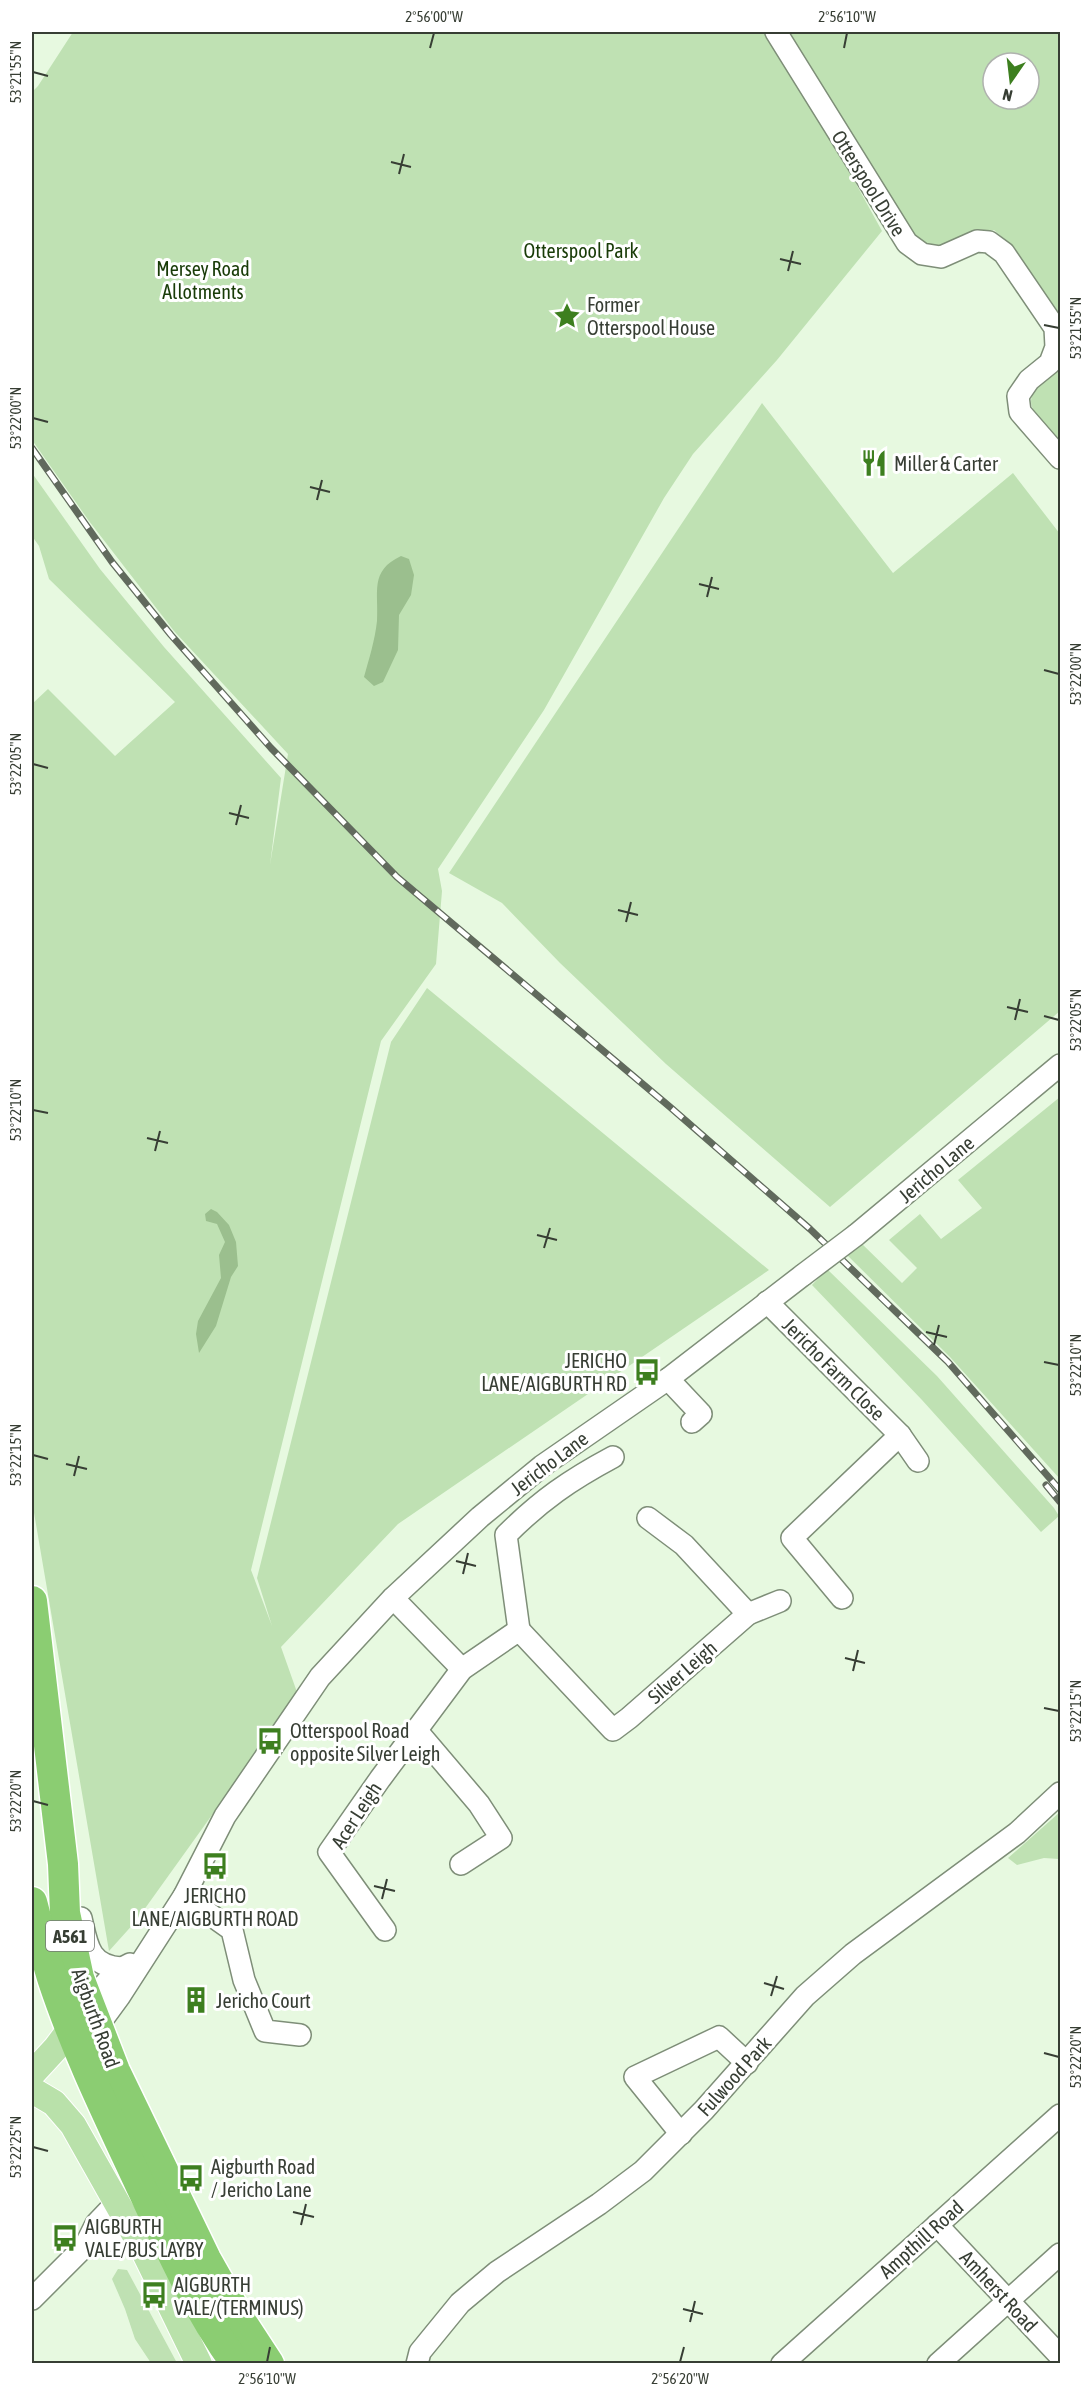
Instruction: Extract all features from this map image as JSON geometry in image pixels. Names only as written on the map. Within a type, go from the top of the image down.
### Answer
[{"type":"highway","name":"Aigburth Road","points":[[32,1601],[63,1864],[65,1913],[79,1978],[83,2027],[166,2242],[209,2322],[236,2364]]},
{"type":"highway","name":"Aigburth Road","points":[[32,1902],[53,1980],[83,2027],[116,2071],[206,2259],[241,2321],[269,2364]]},
{"type":"main road","points":[[32,2074],[83,2027]]},
{"type":"main road","points":[[32,2083],[49,2075],[66,2061],[83,2027]]},
{"type":"main road","points":[[32,2090],[46,2097],[63,2111],[73,2125],[143,2248],[199,2364]]},
{"type":"street","name":"Otterspool Drive","points":[[776,32],[907,243],[922,254],[941,257],[977,241],[989,242],[1004,253],[1055,328],[1056,347],[1050,363],[1029,380],[1018,396],[1020,412],[1060,458]]},
{"type":"street","name":"Jericho Lane","points":[[83,2027],[119,1997],[184,1896],[225,1816],[320,1677],[393,1598],[480,1517],[542,1466],[668,1379],[856,1234],[1060,1065]]},
{"type":"street","name":"Jericho Farm Close","points":[[767,1302],[900,1435],[918,1461]]},
{"type":"street","points":[[668,1379],[702,1414]]},
{"type":"street","name":"Jericho Farm Close","points":[[842,1598],[792,1538],[900,1435]]},
{"type":"street","points":[[393,1598],[462,1669],[519,1630],[506,1534],[535,1506],[580,1474],[613,1457]]},
{"type":"street","points":[[648,1518],[684,1545],[748,1614],[780,1601]]},
{"type":"street","name":"Silver Leigh","points":[[519,1630],[613,1730],[748,1614]]},
{"type":"street","name":"Acer Leigh","points":[[385,1930],[329,1852],[462,1669]]},
{"type":"street","points":[[417,1731],[479,1804],[501,1838],[461,1864]]},
{"type":"street","name":"Fulwood Park","points":[[417,2364],[420,2352],[460,2303],[497,2272],[599,2204],[643,2171],[681,2134],[806,1996],[853,1954],[1017,1833],[1060,1794]]},
{"type":"street","points":[[63,1864],[75,1890],[86,1944],[92,1954],[104,1964],[121,1968]]},
{"type":"street","points":[[184,1896],[232,1930],[244,1980],[265,2031],[300,2035]]},
{"type":"street","points":[[83,2027],[121,1968],[142,1959]]},
{"type":"street","points":[[681,2134],[635,2077],[719,2037],[747,2063]]},
{"type":"street","name":"Ampthill Road","points":[[783,2364],[1060,2115]]},
{"type":"street","points":[[32,2300],[85,2246],[96,2224],[117,2202]]},
{"type":"street","name":"Amherst Road","points":[[937,2225],[1060,2356]]},
{"type":"street","points":[[85,2246],[115,2239],[143,2248]]},
{"type":"street","points":[[938,2364],[1060,2254]]},
{"type":"green space","points":[[73,32],[765,32],[850,173],[882,231],[777,360],[693,454],[664,498],[544,710],[438,869],[442,891],[436,964],[381,1041],[251,1570],[272,1626],[257,1578],[391,1042],[427,988],[769,1270],[398,1524],[281,1647],[298,1695],[136,1921],[109,1951],[32,1501],[32,704],[48,689],[115,756],[175,702],[49,579],[39,546],[32,536],[32,473],[100,569],[164,647],[281,778],[270,865],[288,754],[174,631],[89,521],[32,440],[32,92]]},
{"type":"green space","points":[[789,32],[1060,32],[1060,319],[1014,247],[994,230],[973,235],[944,251],[928,248],[910,231]]},
{"type":"green space","points":[[1060,360],[1060,444],[1039,418],[1031,402],[1038,385]]},
{"type":"green space","points":[[762,403],[893,573],[1013,473],[1060,534],[1060,1011],[830,1207],[666,1064],[560,963],[502,903],[449,873]]},
{"type":"green space","points":[[1060,1097],[1060,1479],[950,1357],[845,1253],[860,1242],[902,1283],[917,1268],[889,1240],[920,1214],[941,1239],[982,1208],[958,1180]]},
{"type":"green space","points":[[827,1269],[937,1376],[1054,1508],[1059,1516],[1041,1532],[922,1400],[812,1285]]},
{"type":"green space","points":[[1060,1812],[1060,1894],[1059,1859],[1044,1858],[1017,1865],[1008,1858]]},
{"type":"green space","points":[[118,2269],[127,2270],[177,2363],[151,2363],[135,2339],[112,2279]]},
{"type":"shaded area","points":[[401,556],[409,559],[414,575],[411,595],[399,615],[398,650],[383,682],[374,686],[364,677],[376,628],[378,583],[384,568]]},
{"type":"shaded area","points":[[211,1209],[229,1225],[236,1242],[238,1266],[231,1277],[216,1326],[199,1353],[196,1334],[198,1321],[221,1278],[219,1255],[225,1242],[217,1224],[206,1221],[205,1214]]},
{"type":"railway","points":[[32,448],[112,562],[171,635],[271,748],[397,877],[670,1107],[810,1229],[948,1362],[1060,1490]]},
{"type":"railway","points":[[1046,1485],[1060,1502]]},
{"type":"place","name":"Former Otterspool House","points":[[567,316]]},
{"type":"place","name":"Miller & Carter","points":[[874,463]]},
{"type":"place","name":"JERICHO LANE/AIGBURTH RD","points":[[647,1372]]},
{"type":"place","name":"Otterspool Road opposite Silver Leigh","points":[[270,1741]]},
{"type":"place","name":"JERICHO LANE/AIGBURTH ROAD","points":[[215,1866]]},
{"type":"place","name":"Jericho Court","points":[[196,2000]]},
{"type":"place","name":"Aigburth Road / Jericho Lane","points":[[191,2178]]},
{"type":"place","name":"AIGBURTH VALE/BUS LAYBY","points":[[65,2238]]},
{"type":"place","name":"AIGBURTH VALE/(TERMINUS)","points":[[154,2295]]},
{"type":"park label","name":"Otterspool Park","points":[[581,250]]},
{"type":"park label","name":"Mersey Road Allotments","points":[[203,280]]}]
